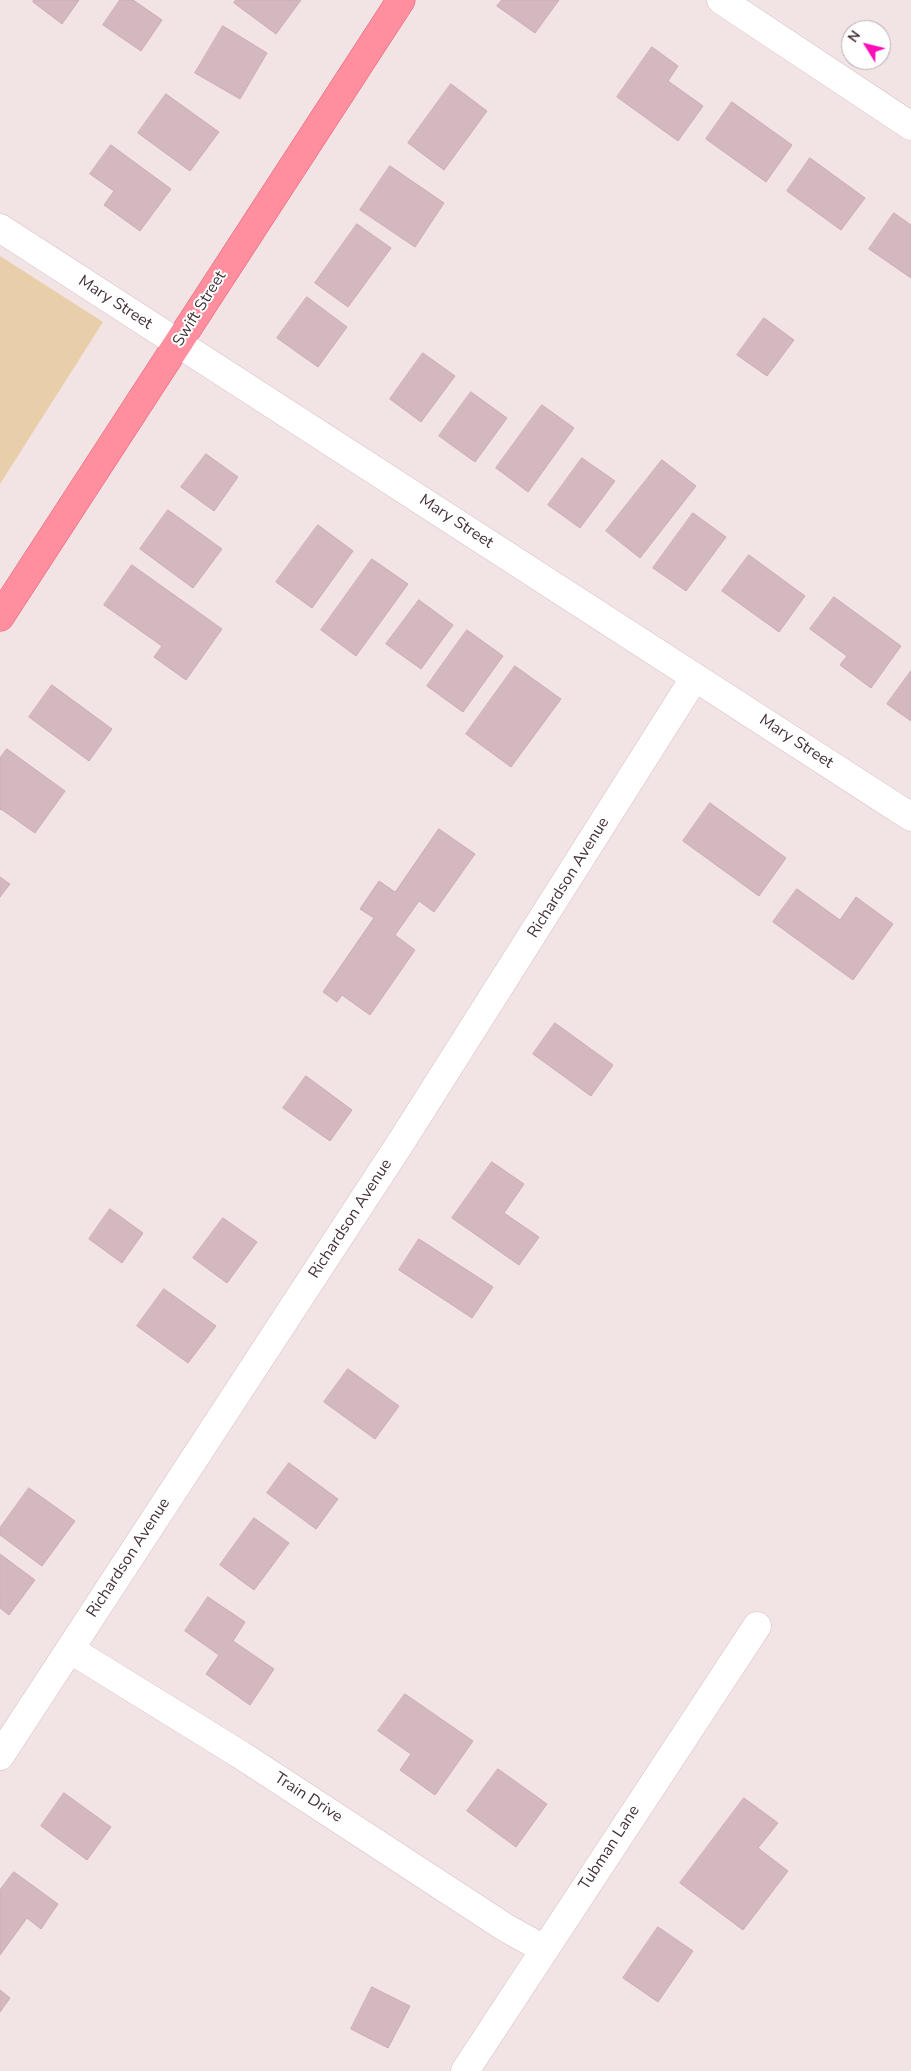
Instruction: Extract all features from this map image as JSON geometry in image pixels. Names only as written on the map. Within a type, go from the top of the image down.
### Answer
[{"type":"main road","name":"Swift Street","points":[[0,617],[401,0]]},
{"type":"street","points":[[721,0],[911,126]]},
{"type":"street","name":"Mary Street","points":[[0,228],[911,817]]},
{"type":"street","name":"Richardson Avenue","points":[[0,1756],[403,1139],[695,677]]},
{"type":"street","name":"Tubman Lane","points":[[465,2071],[757,1626]]},
{"type":"street","name":"Train Drive","points":[[71,1650],[241,1755],[506,1928],[544,1950]]},
{"type":"shaded area","points":[[0,256],[103,322],[0,484]]},
{"type":"building","points":[[34,0],[79,0],[62,24],[33,2]]},
{"type":"building","points":[[120,0],[133,0],[162,20],[141,51],[103,25]]},
{"type":"building","points":[[236,0],[301,0],[276,34],[234,3]]},
{"type":"building","points":[[502,0],[559,0],[535,33],[497,6]]},
{"type":"building","points":[[223,26],[267,53],[240,99],[195,73]]},
{"type":"building","points":[[652,47],[678,66],[668,81],[703,106],[678,141],[617,97]]},
{"type":"building","points":[[451,84],[487,111],[444,170],[408,143]]},
{"type":"building","points":[[166,94],[219,132],[190,171],[138,133]]},
{"type":"building","points":[[732,102],[792,145],[766,182],[706,139]]},
{"type":"building","points":[[111,145],[171,189],[140,231],[104,205],[114,191],[90,174]]},
{"type":"building","points":[[810,158],[865,198],[841,230],[787,191]]},
{"type":"building","points":[[390,166],[444,203],[415,247],[360,210]]},
{"type":"building","points":[[894,213],[911,225],[911,278],[869,249]]},
{"type":"building","points":[[357,224],[391,248],[348,307],[315,283]]},
{"type":"building","points":[[307,297],[347,327],[318,367],[277,338]]},
{"type":"building","points":[[764,318],[794,340],[767,376],[737,355]]},
{"type":"building","points":[[423,353],[455,376],[421,422],[390,399]]},
{"type":"building","points":[[471,392],[507,418],[475,462],[439,436]]},
{"type":"building","points":[[542,405],[574,428],[528,492],[496,468]]},
{"type":"building","points":[[206,454],[238,477],[214,511],[181,487]]},
{"type":"building","points":[[582,458],[615,481],[580,528],[548,505]]},
{"type":"building","points":[[662,460],[696,486],[640,558],[606,531]]},
{"type":"building","points":[[168,510],[222,549],[193,588],[140,549]]},
{"type":"building","points":[[693,513],[726,537],[686,591],[653,568]]},
{"type":"building","points":[[318,525],[353,551],[312,608],[276,582]]},
{"type":"building","points":[[749,555],[805,596],[779,632],[722,591]]},
{"type":"building","points":[[372,559],[408,584],[356,656],[321,630]]},
{"type":"building","points":[[132,565],[222,629],[186,680],[154,657],[162,646],[104,605]]},
{"type":"building","points":[[834,597],[901,646],[871,688],[840,665],[847,656],[810,629]]},
{"type":"building","points":[[419,600],[453,625],[421,669],[386,644]]},
{"type":"building","points":[[467,630],[503,656],[463,712],[427,686]]},
{"type":"building","points":[[515,666],[561,699],[511,767],[466,734]]},
{"type":"building","points":[[911,671],[911,721],[887,704]]},
{"type":"building","points":[[52,685],[112,729],[89,761],[29,717]]},
{"type":"building","points":[[7,749],[65,791],[35,833],[0,810],[0,758]]},
{"type":"building","points":[[710,803],[786,858],[759,896],[683,841]]},
{"type":"building","points":[[439,829],[475,854],[434,912],[419,901],[395,935],[415,950],[370,1015],[342,995],[337,1002],[323,992],[374,918],[360,909],[379,881],[395,892]]},
{"type":"building","points":[[0,877],[10,884],[0,897]]},
{"type":"building","points":[[797,889],[840,920],[856,897],[893,924],[853,980],[773,922]]},
{"type":"building","points":[[555,1023],[613,1065],[591,1096],[533,1054]]},
{"type":"building","points":[[306,1076],[352,1110],[330,1141],[283,1108]]},
{"type":"building","points":[[492,1162],[524,1184],[504,1213],[539,1237],[519,1265],[452,1218]]},
{"type":"building","points":[[110,1209],[143,1233],[122,1263],[89,1239]]},
{"type":"building","points":[[223,1218],[257,1242],[227,1283],[193,1258]]},
{"type":"building","points":[[419,1239],[493,1287],[472,1318],[399,1270]]},
{"type":"building","points":[[164,1289],[216,1326],[188,1363],[137,1326]]},
{"type":"building","points":[[348,1369],[399,1406],[375,1439],[324,1402]]},
{"type":"building","points":[[289,1463],[338,1499],[316,1529],[267,1493]]},
{"type":"building","points":[[29,1488],[75,1521],[42,1566],[0,1535],[0,1528]]},
{"type":"building","points":[[254,1518],[289,1543],[254,1590],[220,1565]]},
{"type":"building","points":[[0,1554],[35,1580],[9,1615],[0,1608]]},
{"type":"building","points":[[208,1597],[245,1622],[233,1641],[274,1669],[250,1705],[206,1674],[219,1655],[185,1631]]},
{"type":"building","points":[[405,1694],[473,1741],[435,1795],[400,1770],[411,1754],[378,1731]]},
{"type":"building","points":[[498,1769],[547,1804],[516,1847],[467,1811]]},
{"type":"building","points":[[64,1793],[111,1827],[87,1860],[41,1826]]},
{"type":"building","points":[[744,1798],[778,1823],[758,1848],[788,1871],[743,1930],[680,1883]]},
{"type":"building","points":[[14,1872],[58,1904],[41,1929],[27,1918],[0,1955],[0,1890]]},
{"type":"building","points":[[658,1927],[693,1951],[658,2002],[623,1978]]},
{"type":"building","points":[[372,1987],[410,2006],[388,2048],[351,2029]]},
{"type":"building","points":[[0,1990],[10,1998],[0,2012]]}]
